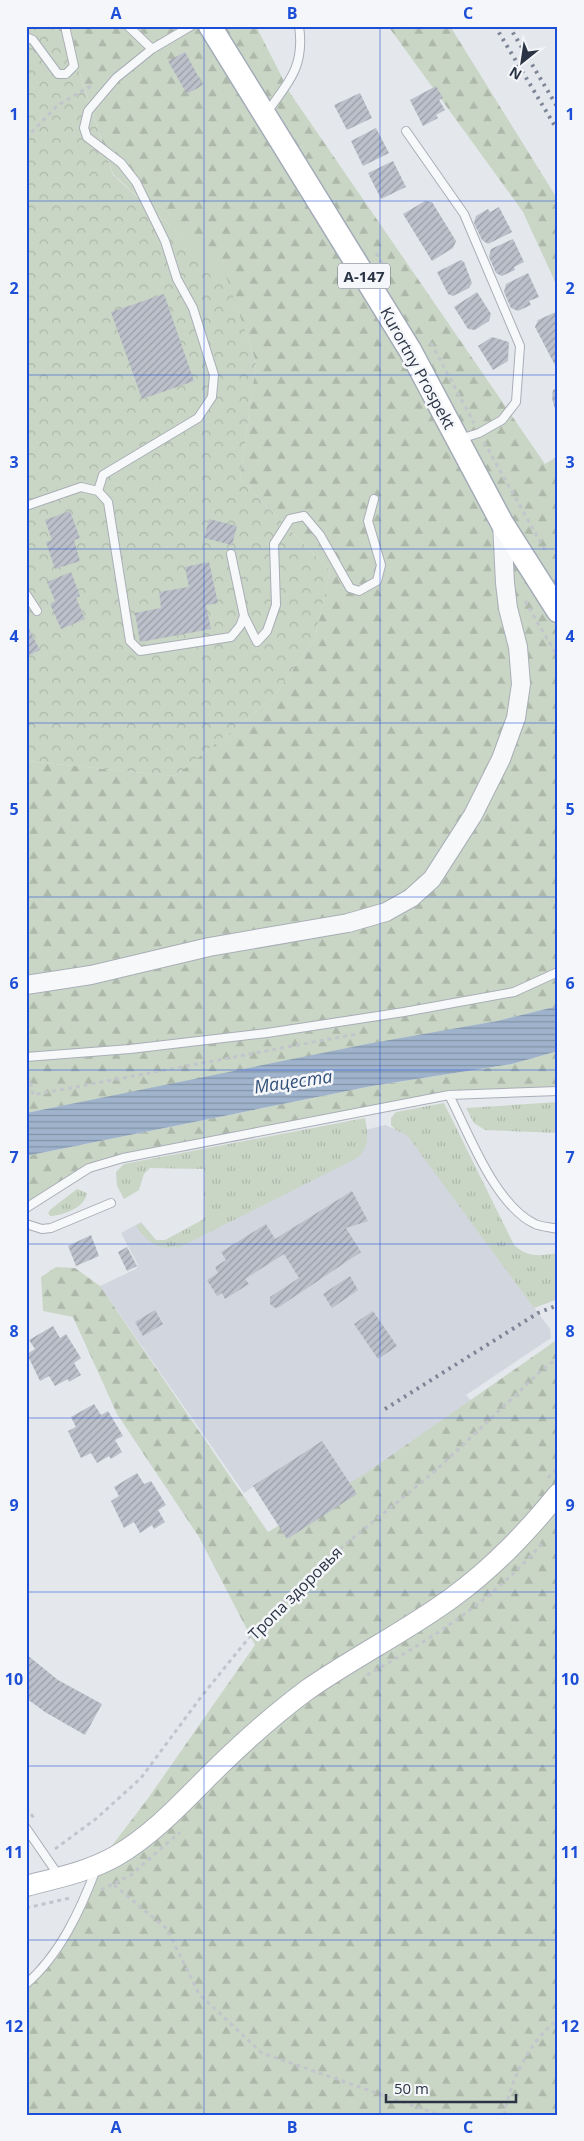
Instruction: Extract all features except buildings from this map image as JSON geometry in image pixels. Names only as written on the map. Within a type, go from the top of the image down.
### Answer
[{"type":"main road","name":"Kurortny Prospekt","points":[[210,26],[410,350],[502,522],[558,611]]},
{"type":"main road","points":[[26,1886],[98,1864],[116,1856],[152,1831],[188,1800],[220,1765],[272,1717],[307,1690],[452,1598],[499,1561],[558,1494]]},
{"type":"street","points":[[26,985],[91,975],[209,947],[348,923],[386,912],[411,898],[432,879],[473,815],[501,759],[516,718],[521,684],[518,647],[508,608],[505,583],[502,522]]},
{"type":"lane","points":[[26,37],[33,40],[58,74],[66,74],[74,66],[65,26]]},
{"type":"lane","points":[[128,26],[152,49]]},
{"type":"lane","points":[[98,491],[103,475],[198,418],[212,398],[214,376],[193,308],[177,279],[165,241],[136,182],[121,163],[87,137],[84,128],[88,111],[116,78],[152,49],[191,26]]},
{"type":"lane","points":[[266,114],[295,74],[301,43],[299,26]]},
{"type":"lane","points":[[406,131],[464,214],[520,346],[516,402],[502,420],[479,433],[458,440]]},
{"type":"lane","points":[[26,506],[82,488],[98,491],[108,502],[130,641],[140,651],[231,637],[240,626],[244,616]]},
{"type":"lane","points":[[231,554],[244,616],[257,642],[267,631],[276,605],[274,544],[290,519],[304,516],[320,535],[350,588],[359,591],[377,581],[381,565],[368,521],[374,499]]},
{"type":"lane","points":[[26,594],[37,611]]},
{"type":"lane","points":[[26,1057],[140,1048],[267,1033],[404,1012],[514,992],[558,972]]},
{"type":"lane","points":[[26,1208],[88,1168],[123,1158],[449,1095],[558,1091]]},
{"type":"lane","points":[[449,1095],[496,1187],[511,1206],[535,1224],[558,1229]]},
{"type":"lane","points":[[26,1224],[42,1229],[51,1228],[111,1203]]},
{"type":"lane","points":[[26,1828],[60,1877]]},
{"type":"lane","points":[[26,1984],[47,1964],[76,1915],[98,1864]]},
{"type":"path","points":[[26,138],[58,105],[101,80]]},
{"type":"path","points":[[524,600],[558,657]]},
{"type":"path","points":[[26,1080],[30,1079],[33,1095],[361,1033]]},
{"type":"path","name":"Тропа здоровья","points":[[55,1849],[97,1818],[141,1778],[201,1697],[260,1624],[336,1552],[434,1472],[543,1368],[558,1358]]},
{"type":"path","points":[[114,1885],[167,1929],[199,1994],[262,2053],[437,2114]]},
{"type":"path","points":[[26,1908],[70,1898]]},
{"type":"path","points":[[504,2115],[522,2065],[546,2028],[558,2020]]},
{"type":"shaded area","points":[[385,1125],[407,1134],[550,1329],[551,1338],[466,1395],[472,1402],[362,1503],[322,1442],[244,1493],[100,1286],[136,1269],[138,1265],[121,1233],[141,1222],[156,1240],[165,1242],[358,1132]]},
{"type":"green space","points":[[26,26],[50,26],[67,35],[113,175],[226,276],[256,362],[240,479],[330,571],[315,638],[273,698],[175,776],[26,761]]},
{"type":"green space","points":[[50,26],[256,26],[290,93],[545,464],[558,456],[558,1006],[497,1021],[26,1113],[26,761],[175,776],[273,698],[315,638],[330,571],[240,479],[256,362],[226,277],[113,174],[67,35]]},
{"type":"green space","points":[[388,26],[450,26],[558,200],[558,288],[523,212]]},
{"type":"green space","points":[[558,1051],[558,1089],[449,1095],[89,1168],[26,1208],[26,1156],[372,1086],[512,1064]]},
{"type":"green space","points":[[558,1102],[558,1133],[485,1130],[474,1123],[466,1108]]},
{"type":"green space","points":[[444,1103],[514,1245],[534,1255],[558,1253],[558,1299],[534,1308],[407,1135],[396,1130],[391,1125],[391,1118],[396,1112]]},
{"type":"green space","points":[[365,1118],[367,1140],[364,1149],[357,1158],[178,1248],[176,1246],[164,1247],[153,1244],[136,1226],[141,1223],[156,1240],[165,1240],[204,1219],[204,1169],[150,1168],[144,1174],[139,1190],[124,1199],[117,1186],[116,1172],[124,1164]]},
{"type":"green space","points":[[77,1189],[87,1193],[86,1198],[78,1206],[73,1210],[50,1216],[48,1213],[51,1209]]},
{"type":"green space","points":[[56,1267],[75,1268],[100,1286],[268,1532],[366,1473],[558,1339],[558,2115],[26,2115],[26,1984],[60,1941],[98,1864],[149,1797],[255,1645],[199,1537],[117,1414],[73,1317],[43,1311],[41,1277]]},
{"type":"water","name":"Мацеста","points":[[558,1006],[558,1051],[512,1064],[372,1086],[26,1156],[26,1113],[367,1044],[497,1021]]},
{"type":"railway","points":[[495,26],[558,131]]},
{"type":"railway","points":[[509,26],[558,108]]},
{"type":"railway","points":[[385,1409],[538,1313],[558,1305]]}]
